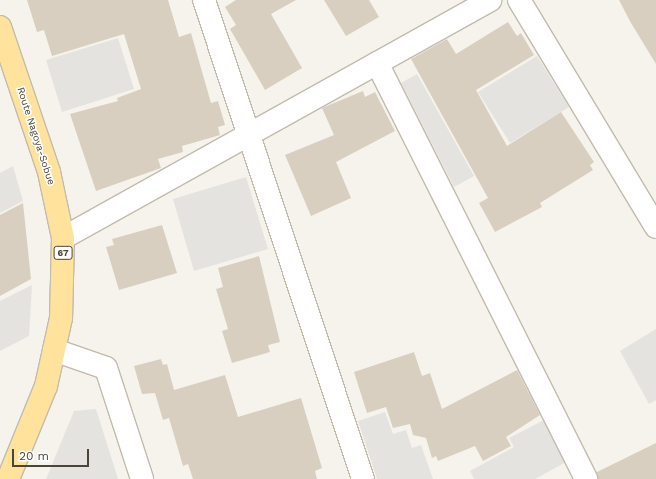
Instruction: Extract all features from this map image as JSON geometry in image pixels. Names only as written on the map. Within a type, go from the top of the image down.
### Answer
[{"type":"main road","name":"Route Nagoya-Sobue","points":[[0,27],[48,172],[63,238],[61,318],[46,386],[8,479]]},
{"type":"street","points":[[204,0],[363,479]]},
{"type":"street","points":[[63,238],[490,0]]},
{"type":"street","points":[[519,0],[656,227]]},
{"type":"street","points":[[377,63],[586,479]]},
{"type":"street","points":[[54,350],[106,368],[142,479]]},
{"type":"shaded area","points":[[118,38],[134,89],[62,112],[46,60]]},
{"type":"shaded area","points":[[537,56],[569,107],[510,143],[478,92]]},
{"type":"shaded area","points":[[417,74],[474,176],[454,187],[401,83]]},
{"type":"shaded area","points":[[13,166],[23,201],[0,213],[0,173]]},
{"type":"shaded area","points":[[246,177],[268,249],[194,271],[173,199]]},
{"type":"shaded area","points":[[32,285],[29,336],[0,351],[0,301]]},
{"type":"shaded area","points":[[656,329],[656,400],[649,404],[620,351]]},
{"type":"shaded area","points":[[96,409],[118,479],[46,479],[74,411]]},
{"type":"shaded area","points":[[385,412],[393,434],[406,430],[412,448],[421,445],[433,479],[377,479],[358,421]]},
{"type":"shaded area","points":[[544,420],[566,462],[535,479],[474,479],[470,471],[514,447],[509,438]]},
{"type":"building","points":[[27,0],[168,0],[179,37],[191,33],[211,103],[218,101],[225,125],[218,127],[220,135],[182,146],[183,152],[158,159],[161,168],[96,191],[70,114],[118,101],[117,98],[141,89],[124,34],[52,56],[44,30],[37,32]]},
{"type":"building","points":[[236,0],[296,0],[271,14],[302,68],[265,90],[230,29],[236,25],[225,7]]},
{"type":"building","points":[[324,0],[369,0],[379,17],[346,36]]},
{"type":"building","points":[[619,0],[656,0],[656,64],[631,23]]},
{"type":"building","points":[[508,22],[517,36],[521,33],[534,55],[476,90],[507,146],[561,112],[594,162],[590,165],[593,170],[540,203],[542,207],[495,232],[479,203],[488,198],[411,59],[447,39],[456,54]]},
{"type":"building","points":[[363,91],[365,97],[375,92],[395,131],[336,162],[351,198],[311,216],[285,155],[334,135],[322,108]]},
{"type":"building","points":[[23,203],[31,279],[0,296],[0,215]]},
{"type":"building","points":[[162,225],[177,273],[119,290],[106,247],[114,245],[112,239]]},
{"type":"building","points":[[259,256],[280,342],[268,345],[270,352],[232,363],[222,331],[228,329],[216,289],[223,287],[218,268]]},
{"type":"building","points":[[414,352],[422,376],[430,373],[442,409],[517,370],[540,415],[506,437],[511,446],[483,461],[475,446],[438,461],[436,456],[432,458],[426,438],[413,435],[410,424],[393,428],[386,407],[367,413],[354,372]]},
{"type":"building","points":[[161,359],[163,365],[167,364],[174,390],[225,375],[238,417],[301,398],[322,468],[315,471],[317,479],[193,479],[188,464],[183,466],[169,418],[163,420],[155,393],[142,394],[134,366]]},
{"type":"building","points":[[656,443],[656,479],[598,479],[597,472]]}]
